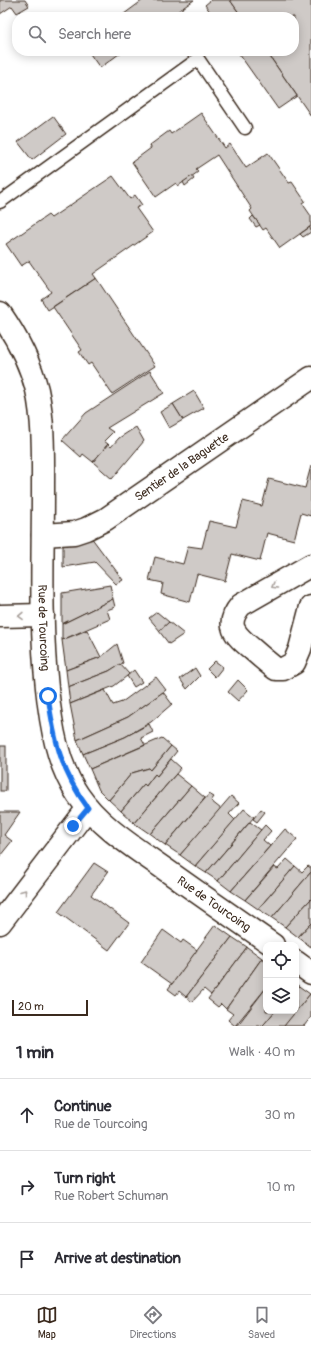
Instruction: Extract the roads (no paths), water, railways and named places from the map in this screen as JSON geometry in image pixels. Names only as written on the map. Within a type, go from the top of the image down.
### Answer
[{"type":"main road","name":"Rue de Tourcoing","points":[[0,313],[10,327],[23,352],[37,389],[41,417],[42,442],[43,615],[45,674],[54,738],[71,783],[88,808],[105,824],[136,848],[269,942]]},
{"type":"main road","name":"Sentier de la Baguette","points":[[43,535],[74,533],[106,519],[311,378]]},
{"type":"main road","points":[[311,565],[241,605],[234,614],[232,625],[237,636],[276,669],[283,669],[294,664],[300,649],[311,607]]},
{"type":"main road","points":[[0,616],[43,615]]},
{"type":"main road","points":[[0,923],[88,808]]},
{"type":"main road","points":[[299,964],[311,973]]},
{"type":"lane","points":[[0,202],[198,59],[245,128]]}]
